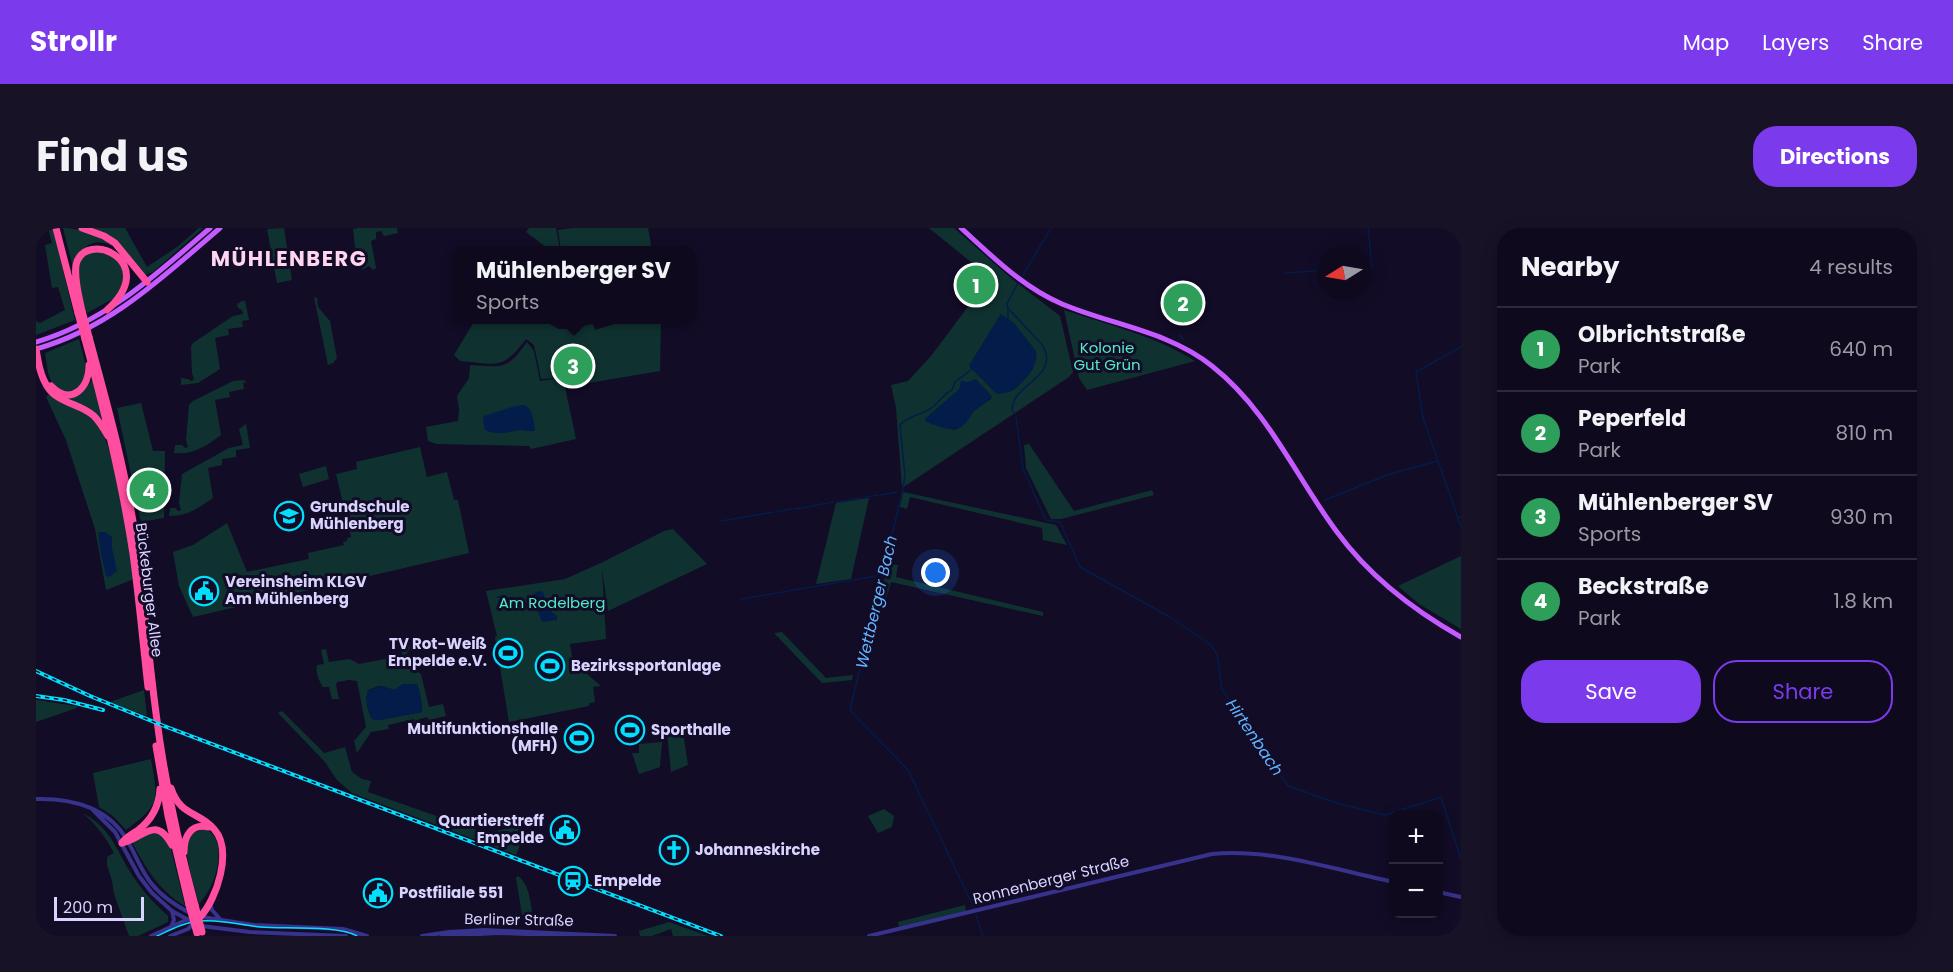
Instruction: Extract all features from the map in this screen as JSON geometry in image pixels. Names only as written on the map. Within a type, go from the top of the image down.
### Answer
[{"type":"highway","name":"Bückeburger Allee","points":[[56,228],[113,427],[131,526],[161,766],[181,863],[200,933]]},
{"type":"highway","name":"Bückeburger Allee","points":[[61,228],[80,312]]},
{"type":"highway","points":[[82,228],[104,236],[115,243],[147,286]]},
{"type":"highway","points":[[80,312],[76,263],[80,255],[90,246],[97,244],[109,246],[118,252],[147,286]]},
{"type":"highway","points":[[107,310],[120,296],[126,282],[125,266],[118,252]]},
{"type":"highway","name":"Bückeburger Allee","points":[[87,338],[131,526]]},
{"type":"highway","points":[[37,346],[53,389],[60,393],[73,394],[82,388],[88,379],[87,338]]},
{"type":"highway","points":[[37,346],[44,379],[51,392],[94,416],[102,427],[113,452]]},
{"type":"highway","points":[[161,766],[173,795],[184,810],[209,825],[220,839],[222,860],[219,879],[210,903],[195,911]]},
{"type":"highway","points":[[125,841],[146,824],[157,807],[161,766]]},
{"type":"highway","points":[[181,863],[185,839],[190,831],[201,826],[215,830]]},
{"type":"highway","points":[[125,841],[147,831],[159,831],[168,837],[181,863]]},
{"type":"highway","points":[[195,911],[214,892]]},
{"type":"main road","points":[[37,346],[107,310],[147,286],[210,228]]},
{"type":"main road","points":[[37,346],[69,338],[99,323],[220,228]]},
{"type":"main road","points":[[961,228],[1011,273],[1045,296],[1074,309],[1152,334],[1182,347],[1211,365],[1240,391],[1264,420],[1327,519],[1350,549],[1401,598],[1461,637]]},
{"type":"street","points":[[36,799],[67,801],[93,809],[125,841],[152,885],[168,900],[221,920],[335,928],[367,936]]},
{"type":"street","points":[[125,841],[143,881],[152,893],[172,911],[194,923]]},
{"type":"street","name":"Ronnenberger Straße","points":[[869,936],[1212,854],[1239,852],[1272,856],[1389,881]]},
{"type":"street","points":[[1443,893],[1461,897]]},
{"type":"street","points":[[210,903],[212,910],[221,920]]},
{"type":"street","points":[[168,929],[174,920],[172,911]]},
{"type":"street","points":[[151,936],[187,920],[195,911]]},
{"type":"street","points":[[195,911],[194,923],[200,933]]},
{"type":"street","points":[[195,911],[200,933]]},
{"type":"street","points":[[170,936],[194,923]]},
{"type":"street","name":"Berliner Straße","points":[[422,936],[449,932],[506,930],[615,936]]},
{"type":"street","points":[[200,933],[250,932],[346,936]]},
{"type":"street","name":"Berliner Straße","points":[[442,936],[500,933],[578,936]]},
{"type":"green space","points":[[48,228],[53,228],[75,320],[36,335],[36,321],[40,323],[65,310],[58,287],[52,288],[45,245],[52,243]]},
{"type":"green space","points":[[63,228],[90,232],[113,246],[98,242],[86,247],[78,257],[74,272]]},
{"type":"green space","points":[[92,228],[125,228],[147,267],[177,247],[199,228],[203,228],[153,272],[145,275],[115,242]]},
{"type":"green space","points":[[284,228],[292,280],[277,283],[267,229]]},
{"type":"green space","points":[[397,228],[398,233],[384,236],[381,231],[376,232],[376,239],[371,241],[376,268],[373,270],[369,266],[362,270],[355,247],[353,229]]},
{"type":"green space","points":[[529,228],[556,228],[559,246],[545,246],[526,232]]},
{"type":"green space","points":[[648,228],[651,246],[560,246],[558,230]]},
{"type":"green space","points":[[929,228],[954,228],[1012,279],[1060,316],[1073,372],[1069,377],[902,488],[896,408],[891,385],[908,381],[931,356],[976,296],[964,288],[975,272],[983,278],[983,283],[987,287],[991,283],[977,267]],"holes":[[[1001,314],[1033,369],[1013,390],[997,394],[969,366]],[[968,382],[992,398],[975,410],[961,427],[954,430],[925,419]]]},
{"type":"green space","points":[[96,246],[103,246],[118,256],[123,268],[123,281],[118,296],[87,313],[79,286],[78,264],[81,257]]},
{"type":"green space","points":[[314,297],[317,298],[318,307],[330,321],[337,358],[328,365]]},
{"type":"green space","points":[[245,301],[249,320],[242,321],[243,327],[228,329],[229,335],[215,338],[220,369],[198,383],[181,385],[181,378],[194,380],[191,346],[193,343],[233,316],[243,314],[237,304]]},
{"type":"green space","name":"Kolonie Gut Grün","points":[[1064,310],[1148,338],[1195,361],[1087,390],[1079,378]]},
{"type":"green space","points":[[473,324],[550,324],[559,329],[566,329],[593,324],[595,330],[615,324],[661,324],[660,371],[565,387],[576,439],[531,449],[529,446],[437,444],[428,441],[426,427],[458,421],[457,396],[469,378],[470,365],[504,365],[514,358],[527,342],[534,351],[540,381],[559,378],[541,379],[534,345],[526,339],[511,356],[498,363],[460,361],[454,355]]},
{"type":"green space","points":[[79,339],[86,373],[82,385],[68,393],[53,386],[45,353]]},
{"type":"green space","points":[[92,380],[104,420],[89,408],[60,397],[85,389]]},
{"type":"green space","points":[[233,381],[247,382],[243,383],[244,389],[229,392],[230,397],[215,400],[221,435],[194,451],[174,453],[175,445],[188,447],[186,440],[189,405]]},
{"type":"green space","points":[[50,393],[90,415],[102,432],[109,450],[125,519],[134,579],[106,590],[95,529],[66,440],[46,397]]},
{"type":"green space","points":[[141,403],[153,451],[165,451],[164,518],[141,522],[117,408]]},
{"type":"green space","points":[[246,424],[250,448],[236,450],[236,457],[222,459],[222,465],[208,468],[213,498],[187,513],[169,516],[170,508],[181,510],[179,503],[182,474],[229,448],[243,445],[239,429]]},
{"type":"green space","points":[[1029,444],[1074,511],[1152,490],[1154,495],[1061,519],[1051,519],[1026,468],[1024,445]]},
{"type":"green space","points":[[420,447],[427,477],[447,472],[454,500],[458,500],[469,553],[193,617],[179,586],[173,552],[193,545],[227,523],[247,572],[309,559],[308,553],[344,545],[343,542],[351,537],[336,474],[357,469],[356,462]]},
{"type":"green space","points":[[326,466],[329,479],[303,487],[299,474]]},
{"type":"green space","points":[[903,492],[1056,525],[1067,545],[1043,540],[1042,528],[910,497],[907,509],[900,507]]},
{"type":"green space","points":[[869,498],[851,579],[816,584],[836,503]]},
{"type":"green space","name":"Am Rodelberg","points":[[673,529],[707,564],[608,611],[602,569],[606,639],[570,644],[573,662],[601,686],[593,687],[595,702],[590,703],[589,706],[509,722],[495,637],[497,636],[486,591],[565,579],[664,531]]},
{"type":"green space","points":[[1461,556],[1461,629],[1419,604],[1398,586]]},
{"type":"green space","points":[[888,564],[898,565],[896,577],[1043,612],[1043,616],[891,582],[886,599],[880,597]]},
{"type":"green space","points":[[782,632],[826,678],[853,675],[852,680],[822,683],[774,633]]},
{"type":"green space","points":[[409,642],[412,645],[402,661],[421,674],[429,707],[443,704],[446,716],[417,720],[419,733],[417,733],[414,719],[388,725],[389,729],[371,732],[357,753],[354,741],[366,727],[357,681],[337,682],[339,699],[332,699],[329,687],[323,687],[317,673],[317,665],[324,664],[321,650],[326,649],[329,662],[350,659],[359,664],[400,656]],"holes":[[[403,684],[417,684],[422,712],[374,720],[367,706],[368,690],[379,686],[395,690]]]},
{"type":"green space","points":[[144,690],[147,716],[110,702]]},
{"type":"green space","points":[[36,700],[76,706],[77,708],[36,722]]},
{"type":"green space","points":[[282,711],[324,753],[345,747],[352,772],[362,779],[371,781],[368,792],[485,833],[521,826],[523,837],[516,855],[352,793],[337,780],[325,762],[278,713]]},
{"type":"green space","points":[[683,732],[688,765],[671,772],[667,733]]},
{"type":"green space","points":[[662,742],[660,767],[639,774],[632,753],[639,753],[639,744]]},
{"type":"green space","points":[[151,759],[155,784],[154,800],[146,814],[126,830],[113,816],[99,807],[93,773]]},
{"type":"green space","points":[[884,809],[894,816],[892,827],[878,833],[868,816]]},
{"type":"green space","points":[[83,813],[94,820],[109,836],[140,887],[168,916],[168,922],[138,936],[129,936],[114,894],[107,865],[107,857],[114,853],[108,842]]},
{"type":"green space","points":[[204,829],[215,839],[219,855],[213,881],[199,904],[188,861],[187,844],[191,834]]},
{"type":"green space","points":[[147,831],[168,837],[185,906],[167,893],[153,877],[131,840]]},
{"type":"green space","points":[[518,876],[526,886],[534,927],[524,927],[516,878]]},
{"type":"green space","points":[[965,905],[966,911],[899,927],[898,922]]},
{"type":"green space","points":[[669,922],[708,936],[673,936],[671,929],[652,936],[640,936],[639,931]]},
{"type":"water","points":[[1001,314],[1014,323],[1036,351],[1037,356],[1033,368],[1021,384],[1011,391],[997,394],[969,366]]},
{"type":"water","points":[[976,379],[992,396],[974,411],[966,423],[961,427],[951,429],[926,422],[927,417],[959,390],[961,381],[968,382]]},
{"type":"water","points":[[524,405],[531,412],[535,431],[520,430],[498,433],[485,430],[484,416]]},
{"type":"water","points":[[98,532],[105,532],[112,537],[117,571],[109,577],[106,576]]},
{"type":"water","points":[[538,591],[543,592],[548,609],[557,616],[557,620],[542,622],[538,612],[529,606],[521,607],[527,606],[527,599]]},
{"type":"water","points":[[504,595],[520,606],[505,599],[494,597]]},
{"type":"water","points":[[403,684],[417,684],[422,712],[379,720],[371,718],[366,700],[368,690],[383,686],[394,690]]},
{"type":"waterway","name":"Hirtenbach","points":[[1023,275],[1051,228]]},
{"type":"waterway","points":[[1368,228],[1370,246]]},
{"type":"waterway","points":[[1371,257],[1371,267]]},
{"type":"waterway","points":[[1286,273],[1317,271]]},
{"type":"waterway","name":"Hirtenbach","points":[[1015,414],[1012,410],[1014,401],[1019,393],[1041,373],[1047,357],[1043,346],[1008,308],[1007,304],[1018,283]]},
{"type":"waterway","name":"Wettberger Bach","points":[[1008,308],[1008,319]]},
{"type":"waterway","points":[[1179,335],[1183,339]]},
{"type":"waterway","points":[[1461,347],[1416,372],[1423,418],[1458,518],[1461,517]]},
{"type":"waterway","name":"Wettberger Bach","points":[[972,369],[955,382],[952,390],[933,407],[900,425],[905,476],[850,710],[908,770],[974,908]]},
{"type":"waterway","name":"Hirtenbach","points":[[1016,417],[1023,469],[1046,520],[1060,522],[1080,567],[1168,616],[1210,644],[1217,654],[1222,689],[1288,786],[1337,803],[1385,815],[1441,797],[1461,859]]},
{"type":"waterway","points":[[1325,500],[1387,475],[1437,461]]},
{"type":"waterway","points":[[881,495],[897,492]]},
{"type":"waterway","points":[[865,497],[878,495]]},
{"type":"waterway","points":[[837,502],[862,498]]},
{"type":"waterway","points":[[811,506],[834,502]]},
{"type":"waterway","points":[[794,509],[809,507]]},
{"type":"waterway","points":[[777,512],[791,509]]},
{"type":"waterway","points":[[721,521],[774,512]]},
{"type":"waterway","points":[[1458,519],[1461,526]]},
{"type":"waterway","points":[[742,599],[876,576]]},
{"type":"waterway","name":"Wettberger Bach","points":[[976,915],[983,936]]},
{"type":"waterway","name":"Hirtenbach","points":[[1460,936],[1461,920]]},
{"type":"tram line","points":[[157,936],[183,925],[208,921],[260,927],[338,930],[357,936]]},
{"type":"railway","points":[[36,671],[164,726],[721,936]]},
{"type":"railway","points":[[36,696],[64,700],[103,710]]},
{"type":"place","name":"Olbrichtstraße","points":[[976,285]]},
{"type":"place","name":"Peperfeld","points":[[1183,303]]},
{"type":"place","name":"Mühlenberger SV","points":[[573,366]]},
{"type":"place","name":"Beckstraße","points":[[149,490]]},
{"type":"place","name":"Grundschule Mühlenberg","points":[[289,516]]},
{"type":"place","name":"Vereinsheim KLGV Am Mühlenberg","points":[[204,591]]},
{"type":"place","name":"TV Rot-Weiß Empelde e.V.","points":[[508,653]]},
{"type":"place","name":"Bezirkssportanlage","points":[[550,666]]},
{"type":"place","name":"Sporthalle","points":[[630,730]]},
{"type":"place","name":"Multifunktionshalle (MFH)","points":[[579,738]]},
{"type":"place","name":"Quartierstreff Empelde","points":[[565,830]]},
{"type":"place","name":"Johanneskirche","points":[[674,850]]},
{"type":"place","name":"Empelde","points":[[573,881]]},
{"type":"place","name":"Postfiliale 551","points":[[378,893]]},
{"type":"district","name":"MÜHLENBERG","points":[[289,259]]}]
